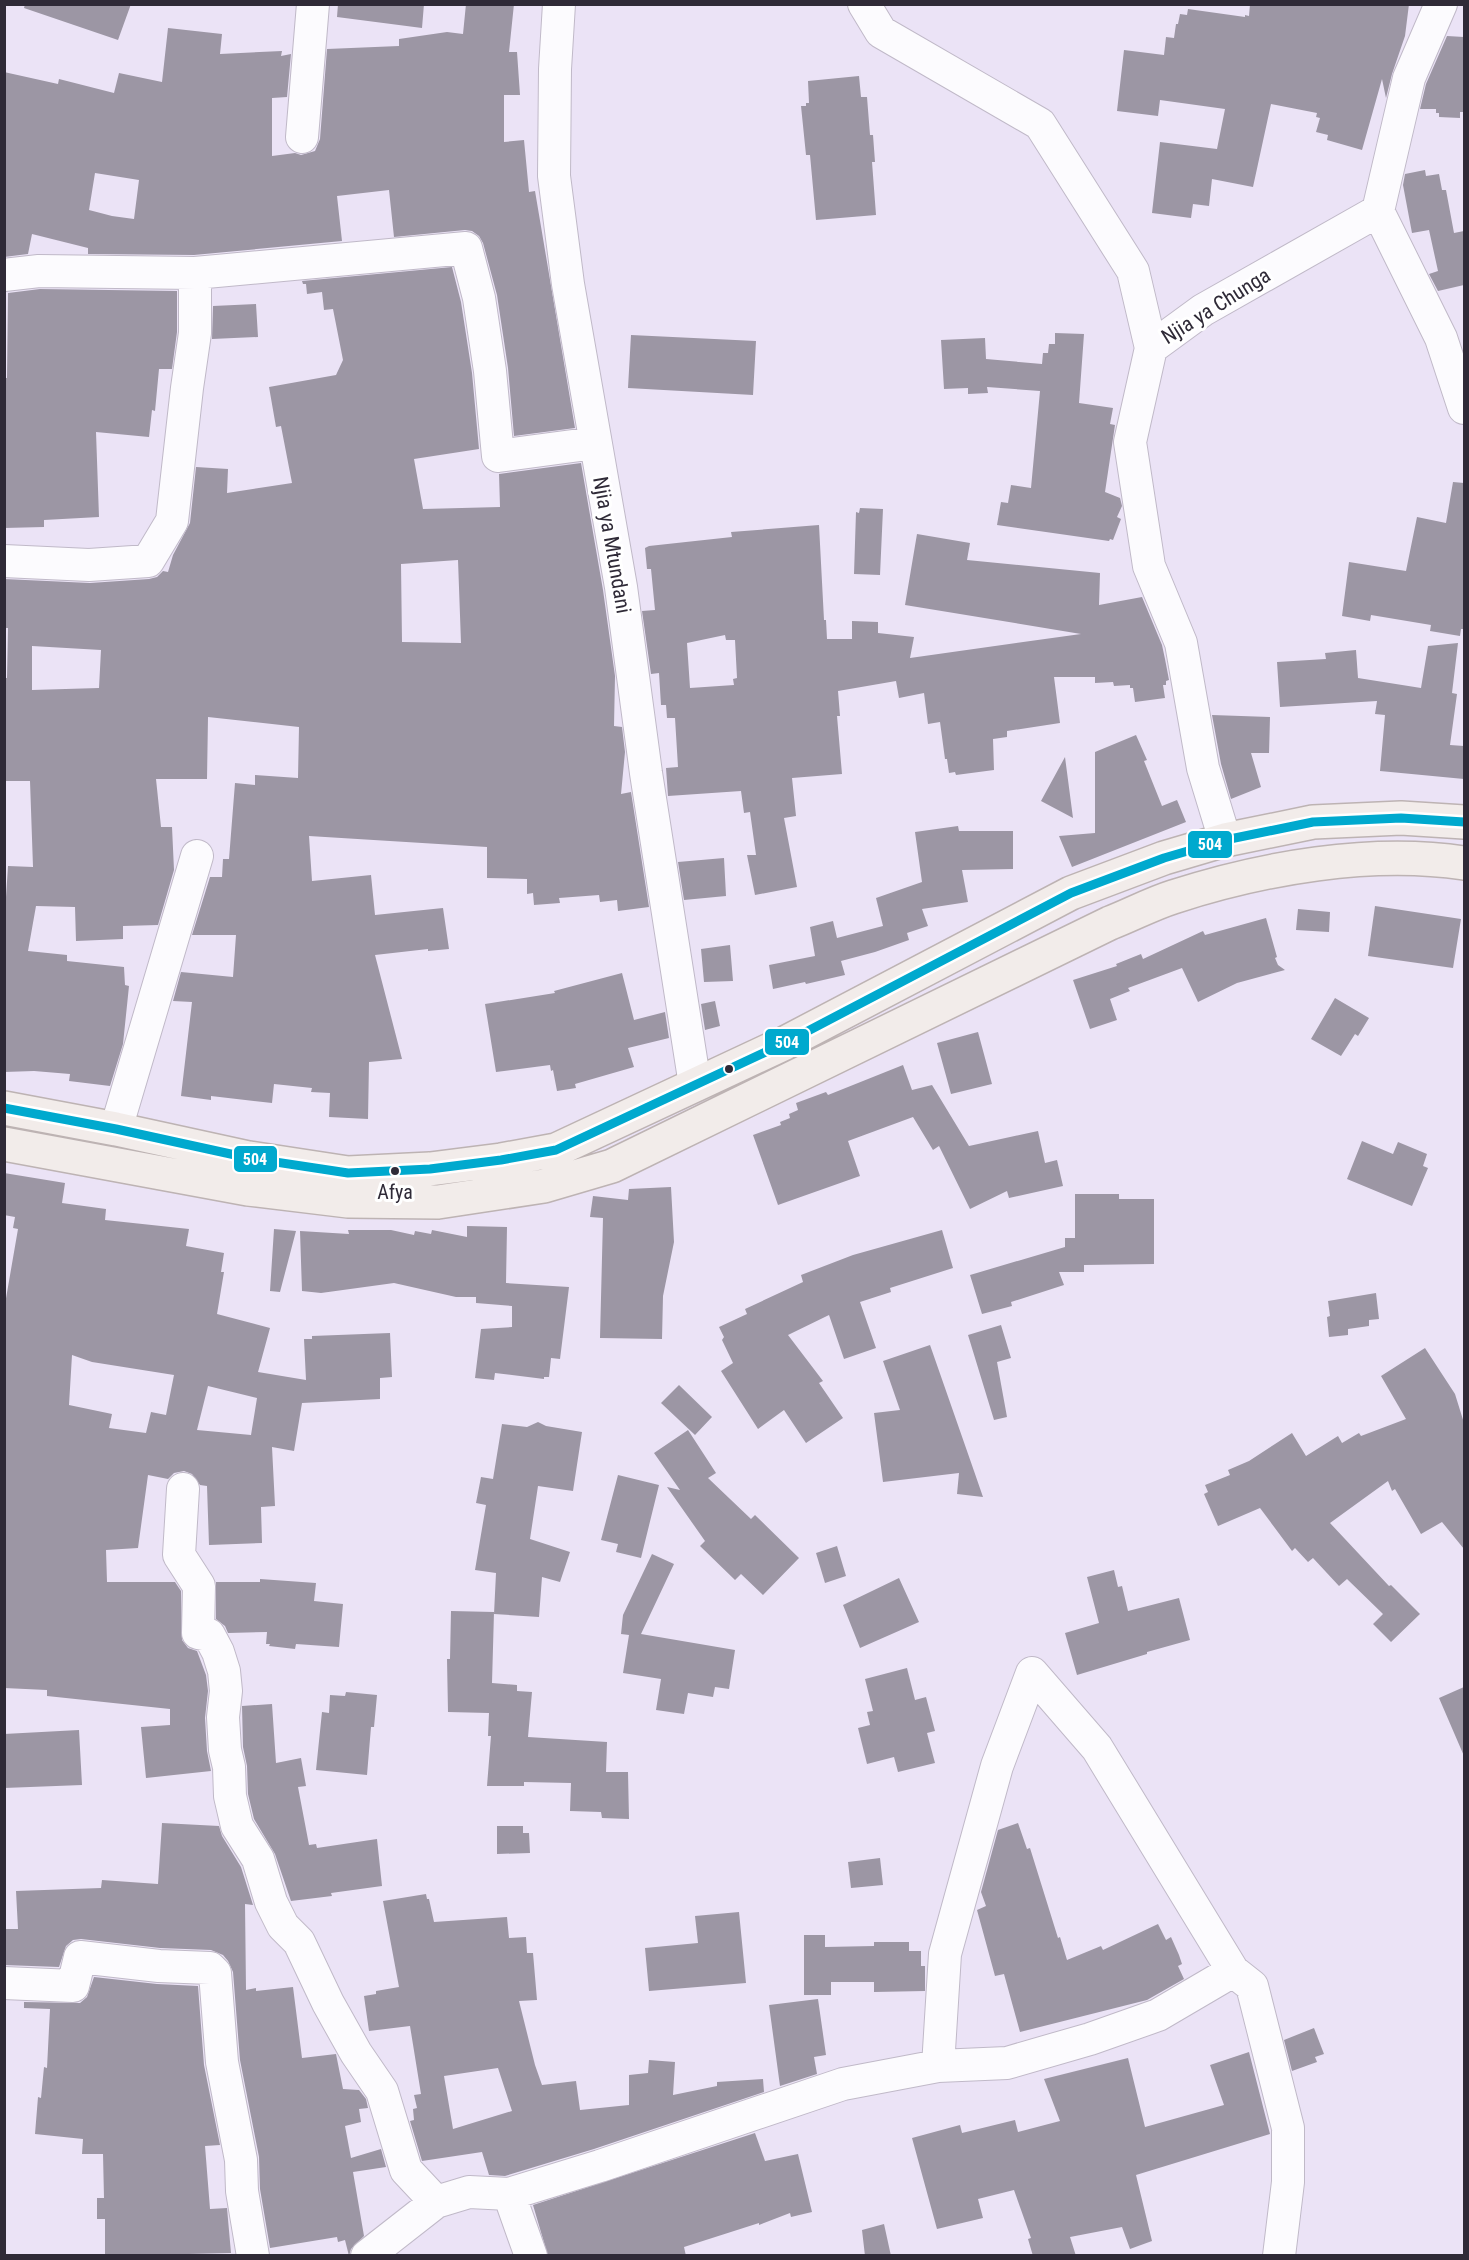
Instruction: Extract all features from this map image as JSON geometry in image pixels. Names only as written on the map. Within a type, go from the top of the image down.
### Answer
[{"type":"main road","points":[[4,1108],[116,1129],[249,1158],[348,1173],[430,1169],[556,1150],[785,1042],[1071,893],[1164,858],[1225,840],[1313,822],[1401,818],[1464,822]]},
{"type":"main road","points":[[4,1144],[248,1189],[348,1201],[438,1202],[544,1186],[612,1166],[1099,928],[1172,897],[1243,878],[1311,865],[1381,857],[1436,858],[1464,862]]},
{"type":"street","points":[[302,137],[313,4]]},
{"type":"street","name":"Njia ya Mtundani","points":[[559,4],[555,69],[554,177],[568,284],[621,587],[646,773],[695,1085]]},
{"type":"street","points":[[864,4],[881,32],[1040,124],[1133,271],[1151,348]]},
{"type":"street","points":[[1441,4],[1409,78],[1378,210],[1442,338],[1456,357],[1464,408]]},
{"type":"street","name":"Njia ya Chunga","points":[[1225,840],[1203,768],[1181,642],[1149,566],[1130,442],[1151,348],[1203,310],[1378,210]]},
{"type":"street","points":[[4,275],[39,271],[195,273],[466,248],[482,318],[490,371],[498,456],[595,443]]},
{"type":"street","points":[[4,561],[88,565],[148,561],[172,521],[195,333],[195,273]]},
{"type":"street","points":[[116,1129],[197,856]]},
{"type":"street","points":[[183,1489],[178,1555],[199,1586],[198,1633],[209,1635],[224,1671],[225,1750],[230,1767],[230,1796],[237,1826],[258,1860],[271,1902],[283,1926],[299,1942],[328,2003],[356,2053],[382,2091],[406,2170],[436,2202]]},
{"type":"street","points":[[938,2066],[945,1954],[997,1766],[1032,1673],[1097,1748],[1233,1971],[1252,1986],[1288,2128],[1288,2182],[1279,2256]]},
{"type":"street","points":[[4,1983],[73,1986],[80,1957],[159,1966],[210,1968],[215,1973],[222,2062],[241,2160],[242,2192],[253,2256]]},
{"type":"street","points":[[367,2256],[436,2202],[469,2192],[509,2194],[600,2166],[843,2084],[938,2066],[1007,2063],[1090,2039],[1158,2015],[1233,1971]]},
{"type":"street","points":[[509,2194],[531,2256]]},
{"type":"building","points":[[25,4],[131,4],[118,40],[24,8]]},
{"type":"building","points":[[338,4],[424,4],[422,28],[337,17]]},
{"type":"building","points":[[466,4],[514,4],[509,52],[517,52],[520,95],[504,95],[504,142],[524,140],[529,192],[535,191],[575,428],[514,436],[508,368],[497,295],[483,243],[479,236],[472,231],[465,230],[394,237],[389,190],[337,196],[342,241],[194,255],[88,254],[88,248],[32,234],[28,254],[4,257],[4,72],[58,84],[59,79],[114,93],[119,73],[162,82],[168,28],[222,34],[220,54],[282,51],[281,56],[291,54],[287,97],[272,98],[272,156],[295,153],[301,155],[315,151],[320,139],[327,49],[399,46],[399,39],[447,32],[463,34]],"holes":[[[95,173],[139,180],[134,219],[89,210]]]},
{"type":"building","points":[[1250,4],[1409,4],[1405,36],[1386,98],[1382,79],[1362,150],[1327,140],[1328,135],[1316,132],[1320,118],[1316,117],[1317,113],[1271,104],[1253,187],[1212,179],[1209,206],[1193,204],[1191,218],[1152,213],[1160,142],[1217,149],[1225,109],[1160,100],[1158,116],[1117,111],[1124,50],[1164,55],[1166,37],[1174,38],[1180,14],[1187,15],[1188,9],[1245,17],[1245,15],[1249,16]]},
{"type":"building","points":[[1447,36],[1464,37],[1464,112],[1460,112],[1460,118],[1439,117],[1436,109],[1420,109],[1426,84]]},
{"type":"building","points":[[859,76],[861,97],[867,97],[870,135],[873,135],[875,162],[872,162],[876,215],[816,220],[810,155],[806,155],[801,106],[809,103],[808,81]]},
{"type":"building","points":[[1425,170],[1426,176],[1439,174],[1442,190],[1446,190],[1454,233],[1464,231],[1464,285],[1438,291],[1429,274],[1438,271],[1429,230],[1412,233],[1403,185],[1405,174]]},
{"type":"building","points":[[452,267],[461,302],[472,373],[479,449],[414,459],[423,509],[500,507],[499,474],[581,463],[615,676],[614,726],[622,727],[625,752],[621,794],[631,792],[649,907],[618,911],[617,900],[600,902],[599,895],[559,898],[560,903],[534,905],[533,893],[527,894],[527,879],[487,878],[487,847],[309,836],[312,881],[371,875],[375,915],[443,908],[449,949],[375,955],[402,1059],[369,1062],[368,1119],[329,1117],[330,1093],[311,1092],[312,1088],[274,1084],[272,1103],[211,1096],[211,1100],[181,1096],[192,1002],[173,1001],[181,972],[233,977],[236,935],[192,935],[210,877],[222,877],[223,859],[229,859],[235,783],[255,785],[255,775],[298,778],[299,727],[208,717],[207,779],[156,779],[161,827],[172,827],[174,870],[158,925],[123,926],[123,939],[76,941],[75,907],[36,906],[28,951],[67,955],[67,961],[124,967],[125,985],[129,986],[123,1044],[110,1086],[69,1081],[70,1074],[34,1071],[4,1072],[4,928],[8,866],[33,867],[30,781],[4,781],[4,678],[7,678],[8,628],[4,628],[4,579],[90,583],[157,577],[163,571],[168,572],[173,555],[190,523],[196,467],[228,469],[227,493],[292,483],[281,426],[276,427],[269,387],[336,375],[343,360],[333,309],[324,310],[322,292],[307,294],[306,284],[302,281]],"holes":[[[458,560],[461,643],[402,642],[401,564]],[[32,646],[101,650],[99,688],[32,690]]]},
{"type":"building","points":[[40,289],[177,291],[177,332],[172,369],[159,369],[155,411],[152,410],[149,437],[96,432],[99,517],[44,520],[44,527],[4,528],[4,378],[7,378],[8,293]]},
{"type":"building","points":[[256,304],[258,337],[212,339],[213,306]]},
{"type":"building","points":[[1055,333],[1084,334],[1079,403],[1113,408],[1110,424],[1115,425],[1105,492],[1120,498],[1122,506],[1117,517],[1121,519],[1113,540],[997,525],[1001,502],[1008,503],[1011,485],[1031,488],[1040,391],[987,387],[988,393],[968,394],[968,388],[944,389],[941,340],[985,338],[986,359],[1042,364],[1043,353],[1048,353],[1049,344],[1055,344]]},
{"type":"building","points":[[631,335],[756,341],[753,395],[628,388]]},
{"type":"building","points":[[1453,482],[1464,483],[1464,629],[1461,629],[1460,636],[1430,631],[1431,625],[1371,615],[1370,621],[1342,616],[1349,562],[1406,571],[1417,517],[1446,523]]},
{"type":"building","points":[[860,508],[883,509],[880,575],[854,574],[856,512],[859,513]]},
{"type":"building","points":[[819,525],[827,639],[852,639],[852,621],[878,622],[878,633],[914,637],[910,658],[1081,634],[905,605],[917,534],[970,543],[967,560],[1100,573],[1099,605],[1142,597],[1162,645],[1169,680],[1166,681],[1166,685],[1163,685],[1165,698],[1135,702],[1133,688],[1130,688],[1130,685],[1114,686],[1113,682],[1095,683],[1095,677],[1054,677],[1060,723],[1007,731],[1007,737],[993,739],[994,770],[956,775],[955,772],[949,773],[940,722],[928,724],[924,693],[899,698],[896,681],[838,691],[840,716],[837,716],[842,774],[792,778],[796,816],[784,818],[797,887],[755,895],[747,855],[756,855],[750,812],[744,813],[741,791],[668,796],[666,768],[678,767],[675,718],[667,718],[666,705],[661,705],[659,673],[651,674],[642,611],[655,610],[651,569],[647,569],[645,548],[732,537],[731,532]],"holes":[[[725,635],[726,640],[735,640],[737,678],[733,679],[734,685],[690,688],[687,643]]]},
{"type":"building","points":[[1458,643],[1452,693],[1457,694],[1450,745],[1464,746],[1464,779],[1380,771],[1385,715],[1375,714],[1377,701],[1280,707],[1277,662],[1326,659],[1325,653],[1356,650],[1358,678],[1421,688],[1428,646]]},
{"type":"building","points":[[1212,715],[1270,717],[1269,753],[1251,753],[1261,787],[1231,799],[1221,764]]},
{"type":"building","points":[[1136,735],[1162,806],[1177,800],[1186,822],[1072,867],[1059,836],[1095,833],[1095,752]]},
{"type":"building","points":[[1065,757],[1073,818],[1041,801]]},
{"type":"building","points":[[958,826],[959,831],[1013,831],[1013,869],[962,870],[968,902],[922,909],[928,926],[907,933],[909,940],[841,961],[845,975],[773,989],[769,965],[815,956],[810,927],[833,921],[837,938],[883,926],[876,898],[922,882],[915,832]]},
{"type":"building","points":[[724,858],[726,896],[684,900],[678,862]]},
{"type":"building","points":[[1375,906],[1461,919],[1453,968],[1368,956]]},
{"type":"building","points":[[1298,909],[1330,912],[1329,932],[1296,930]]},
{"type":"building","points":[[1266,918],[1277,957],[1275,958],[1278,965],[1285,970],[1237,983],[1198,1002],[1182,968],[1128,988],[1130,991],[1110,999],[1117,1020],[1090,1029],[1073,980],[1117,966],[1116,964],[1141,954],[1143,959],[1203,931],[1205,935]]},
{"type":"building","points":[[730,945],[733,981],[704,982],[701,949]]},
{"type":"building","points":[[622,973],[634,1020],[665,1012],[669,1038],[628,1048],[634,1067],[575,1084],[576,1088],[557,1091],[550,1065],[496,1072],[485,1004],[555,993],[554,991]]},
{"type":"building","points":[[1335,998],[1369,1018],[1358,1036],[1355,1034],[1341,1056],[1311,1039]]},
{"type":"building","points":[[715,1001],[720,1026],[705,1030],[701,1004]]},
{"type":"building","points":[[978,1032],[992,1084],[951,1094],[937,1043]]},
{"type":"building","points":[[903,1065],[912,1090],[932,1085],[969,1146],[1038,1131],[1045,1163],[1057,1160],[1063,1186],[1009,1198],[1007,1191],[970,1209],[939,1146],[933,1150],[913,1117],[848,1141],[860,1176],[778,1205],[753,1135],[781,1125],[780,1122],[790,1118],[789,1114],[798,1110],[796,1103],[826,1092],[828,1095]]},
{"type":"building","points":[[1362,1141],[1393,1154],[1398,1142],[1427,1154],[1423,1166],[1428,1168],[1412,1206],[1347,1179]]},
{"type":"building","points":[[4,1173],[65,1183],[62,1203],[106,1209],[105,1220],[189,1229],[186,1246],[224,1253],[221,1272],[224,1272],[217,1314],[270,1328],[258,1372],[306,1380],[304,1339],[312,1339],[312,1336],[390,1333],[392,1377],[380,1378],[380,1399],[302,1403],[294,1451],[272,1447],[275,1506],[261,1507],[262,1543],[209,1545],[207,1486],[200,1485],[192,1474],[184,1471],[174,1473],[168,1479],[148,1475],[138,1548],[106,1550],[107,1582],[175,1582],[181,1591],[182,1640],[188,1648],[197,1651],[206,1675],[208,1691],[205,1718],[211,1771],[146,1778],[141,1727],[170,1725],[170,1709],[47,1696],[47,1690],[4,1688],[4,1310],[18,1229],[13,1228],[15,1217],[4,1215]],"holes":[[[72,1355],[92,1362],[174,1375],[166,1415],[151,1412],[146,1433],[109,1428],[112,1414],[69,1405]],[[208,1386],[257,1398],[251,1435],[197,1430]]]},
{"type":"building","points":[[671,1187],[674,1242],[663,1296],[662,1339],[600,1338],[603,1218],[590,1217],[593,1196],[628,1200],[629,1189]]},
{"type":"building","points":[[1075,1194],[1119,1194],[1119,1199],[1154,1199],[1154,1264],[1084,1265],[1084,1272],[1059,1272],[1064,1285],[1011,1302],[1012,1306],[982,1314],[970,1275],[1065,1247],[1065,1238],[1075,1238]]},
{"type":"building","points":[[467,1226],[507,1227],[506,1283],[569,1287],[560,1359],[551,1358],[549,1377],[544,1377],[544,1379],[495,1373],[494,1380],[475,1378],[481,1329],[512,1327],[512,1306],[476,1303],[476,1297],[456,1297],[394,1283],[321,1293],[302,1291],[300,1231],[349,1234],[348,1230],[391,1230],[414,1235],[415,1231],[431,1234],[432,1230],[467,1237]]},
{"type":"building","points":[[274,1229],[296,1231],[280,1292],[270,1291]]},
{"type":"building","points":[[942,1230],[953,1268],[890,1288],[891,1292],[860,1302],[876,1348],[844,1359],[829,1315],[788,1335],[823,1381],[819,1383],[843,1418],[806,1443],[784,1410],[758,1429],[721,1371],[733,1363],[722,1340],[724,1337],[719,1327],[747,1314],[745,1309],[803,1282],[801,1275],[853,1255]]},
{"type":"building","points":[[1376,1293],[1379,1319],[1369,1320],[1369,1326],[1348,1329],[1348,1335],[1329,1337],[1328,1301]]},
{"type":"building","points":[[1001,1325],[1011,1358],[997,1362],[1007,1417],[994,1420],[968,1335]]},
{"type":"building","points":[[930,1345],[983,1497],[957,1494],[959,1473],[883,1482],[874,1413],[900,1410],[883,1361]]},
{"type":"building","points":[[1425,1348],[1455,1394],[1464,1423],[1464,1549],[1442,1522],[1421,1534],[1395,1489],[1392,1491],[1388,1481],[1330,1523],[1389,1586],[1391,1585],[1420,1614],[1391,1642],[1373,1624],[1383,1614],[1347,1579],[1339,1586],[1313,1558],[1308,1562],[1295,1548],[1292,1551],[1260,1508],[1218,1526],[1204,1494],[1208,1492],[1205,1485],[1230,1475],[1228,1470],[1249,1461],[1292,1433],[1306,1456],[1338,1436],[1342,1443],[1359,1433],[1361,1436],[1406,1419],[1381,1376]]},
{"type":"building","points":[[679,1385],[712,1417],[695,1435],[661,1403]]},
{"type":"building","points":[[538,1422],[546,1426],[582,1432],[573,1491],[538,1486],[530,1539],[570,1552],[560,1582],[542,1577],[539,1617],[494,1614],[496,1573],[475,1570],[486,1505],[476,1503],[481,1477],[493,1479],[502,1424],[527,1427]]},
{"type":"building","points":[[688,1430],[716,1473],[708,1478],[751,1519],[755,1515],[799,1558],[763,1595],[741,1574],[735,1580],[700,1546],[705,1541],[667,1487],[680,1490],[654,1453]]},
{"type":"building","points":[[618,1475],[659,1485],[641,1558],[616,1552],[618,1544],[601,1540]]},
{"type":"building","points":[[837,1546],[846,1576],[825,1583],[816,1553]]},
{"type":"building","points":[[652,1554],[674,1564],[641,1634],[735,1650],[729,1689],[715,1687],[713,1697],[688,1693],[684,1714],[656,1710],[661,1679],[623,1673],[629,1635],[621,1634],[623,1615]]},
{"type":"building","points":[[1114,1570],[1118,1587],[1122,1586],[1128,1611],[1179,1598],[1190,1640],[1077,1675],[1065,1633],[1099,1623],[1087,1577]]},
{"type":"building","points":[[899,1578],[919,1622],[860,1648],[843,1605]]},
{"type":"building","points":[[260,1579],[316,1583],[314,1601],[343,1604],[339,1647],[296,1644],[295,1649],[269,1646],[270,1644],[266,1644],[267,1632],[228,1633],[225,1626],[216,1619],[216,1582],[260,1582]]},
{"type":"building","points":[[451,1611],[494,1612],[492,1683],[517,1685],[517,1691],[532,1692],[528,1737],[607,1742],[606,1772],[628,1772],[629,1819],[602,1818],[601,1812],[570,1811],[571,1783],[524,1782],[524,1786],[487,1786],[491,1736],[488,1736],[489,1713],[448,1712],[447,1659],[450,1659]]},
{"type":"building","points":[[907,1668],[915,1700],[926,1697],[935,1731],[927,1733],[935,1763],[898,1772],[894,1757],[867,1764],[858,1728],[870,1725],[867,1712],[873,1711],[865,1679]]},
{"type":"building","points":[[1464,1687],[1464,1756],[1439,1698]]},
{"type":"building","points":[[346,1692],[377,1695],[374,1727],[371,1727],[367,1775],[316,1770],[322,1712],[329,1713],[330,1695],[345,1696]]},
{"type":"building","points":[[272,1704],[276,1763],[301,1758],[306,1786],[298,1787],[309,1845],[316,1844],[317,1848],[377,1839],[382,1886],[291,1901],[275,1854],[254,1819],[248,1794],[247,1766],[243,1747],[242,1706]]},
{"type":"building","points":[[79,1730],[82,1785],[4,1788],[4,1734]]},
{"type":"building","points":[[162,1823],[219,1826],[222,1836],[241,1867],[253,1905],[245,1904],[246,1990],[293,1987],[302,2058],[336,2054],[343,2089],[359,2090],[366,2099],[368,2108],[359,2109],[361,2122],[345,2126],[351,2158],[381,2149],[386,2167],[353,2172],[364,2236],[351,2249],[349,2256],[345,2240],[338,2242],[337,2237],[270,2248],[260,2189],[259,2157],[240,2060],[233,1972],[223,1955],[211,1950],[160,1948],[81,1939],[73,1940],[66,1946],[59,1967],[4,1965],[4,1929],[18,1929],[16,1891],[101,1888],[102,1880],[158,1884]]},
{"type":"building","points":[[1018,1823],[1027,1849],[1030,1848],[1067,1960],[1101,1946],[1103,1950],[1158,1924],[1166,1940],[1171,1937],[1182,1964],[1178,1966],[1184,1979],[1147,2000],[1020,2032],[1004,1974],[995,1976],[977,1910],[986,1906],[981,1892],[998,1830]]},
{"type":"building","points":[[497,1826],[523,1826],[523,1833],[529,1833],[530,1853],[497,1854]]},
{"type":"building","points":[[880,1858],[883,1885],[851,1888],[848,1862]]},
{"type":"building","points":[[426,1894],[434,1922],[507,1917],[509,1938],[526,1937],[527,1953],[533,1953],[537,2000],[519,2001],[535,2065],[542,2085],[576,2081],[580,2110],[629,2105],[629,2075],[648,2073],[649,2060],[675,2062],[673,2095],[717,2086],[717,2082],[763,2079],[764,2092],[505,2176],[489,2175],[482,2152],[422,2161],[410,2121],[414,2120],[413,2109],[417,2108],[414,2095],[421,2094],[410,2026],[369,2031],[364,1996],[376,1994],[376,1991],[399,1987],[383,1901]],"holes":[[[498,2068],[512,2111],[453,2129],[444,2076]]]},
{"type":"building","points":[[739,1912],[746,1983],[649,1991],[645,1948],[698,1943],[695,1916]]},
{"type":"building","points":[[804,1935],[825,1935],[825,1947],[874,1946],[874,1942],[909,1942],[909,1951],[921,1951],[921,1966],[925,1966],[925,1991],[874,1992],[874,1982],[831,1982],[831,1995],[804,1995]]},
{"type":"building","points":[[94,1977],[198,1986],[204,2065],[220,2145],[205,2146],[210,2209],[227,2208],[231,2253],[105,2256],[105,2219],[97,2219],[97,2198],[104,2198],[103,2154],[82,2154],[83,2139],[35,2134],[38,2097],[41,2098],[44,2067],[47,2068],[50,2009],[24,2008],[24,2002],[80,2003],[87,1997]]},
{"type":"building","points":[[818,1999],[826,2055],[814,2057],[817,2074],[780,2086],[769,2005]]},
{"type":"building","points":[[1314,2028],[1324,2054],[1315,2057],[1317,2062],[1292,2071],[1284,2040]]},
{"type":"building","points":[[1249,2052],[1270,2134],[1136,2175],[1152,2241],[1130,2249],[1122,2227],[1070,2237],[1076,2256],[1033,2256],[1028,2239],[1031,2238],[1014,2190],[978,2199],[983,2218],[937,2229],[912,2138],[960,2125],[962,2133],[1015,2120],[1018,2132],[1060,2121],[1044,2079],[1128,2058],[1145,2127],[1224,2105],[1210,2065]]},
{"type":"building","points":[[755,2133],[765,2161],[798,2154],[812,2212],[791,2217],[790,2213],[759,2225],[759,2223],[684,2247],[686,2256],[548,2256],[533,2205]]},
{"type":"building","points":[[884,2224],[891,2256],[865,2256],[862,2230]]},
{"type":"transit line","name":"504","points":[[4,1108],[116,1129],[249,1158],[348,1173],[430,1169],[556,1150],[785,1043],[1071,893],[1164,858],[1225,840],[1313,822],[1401,818],[1464,822]]},
{"type":"place","name":"Afya","points":[[395,1171]]}]
